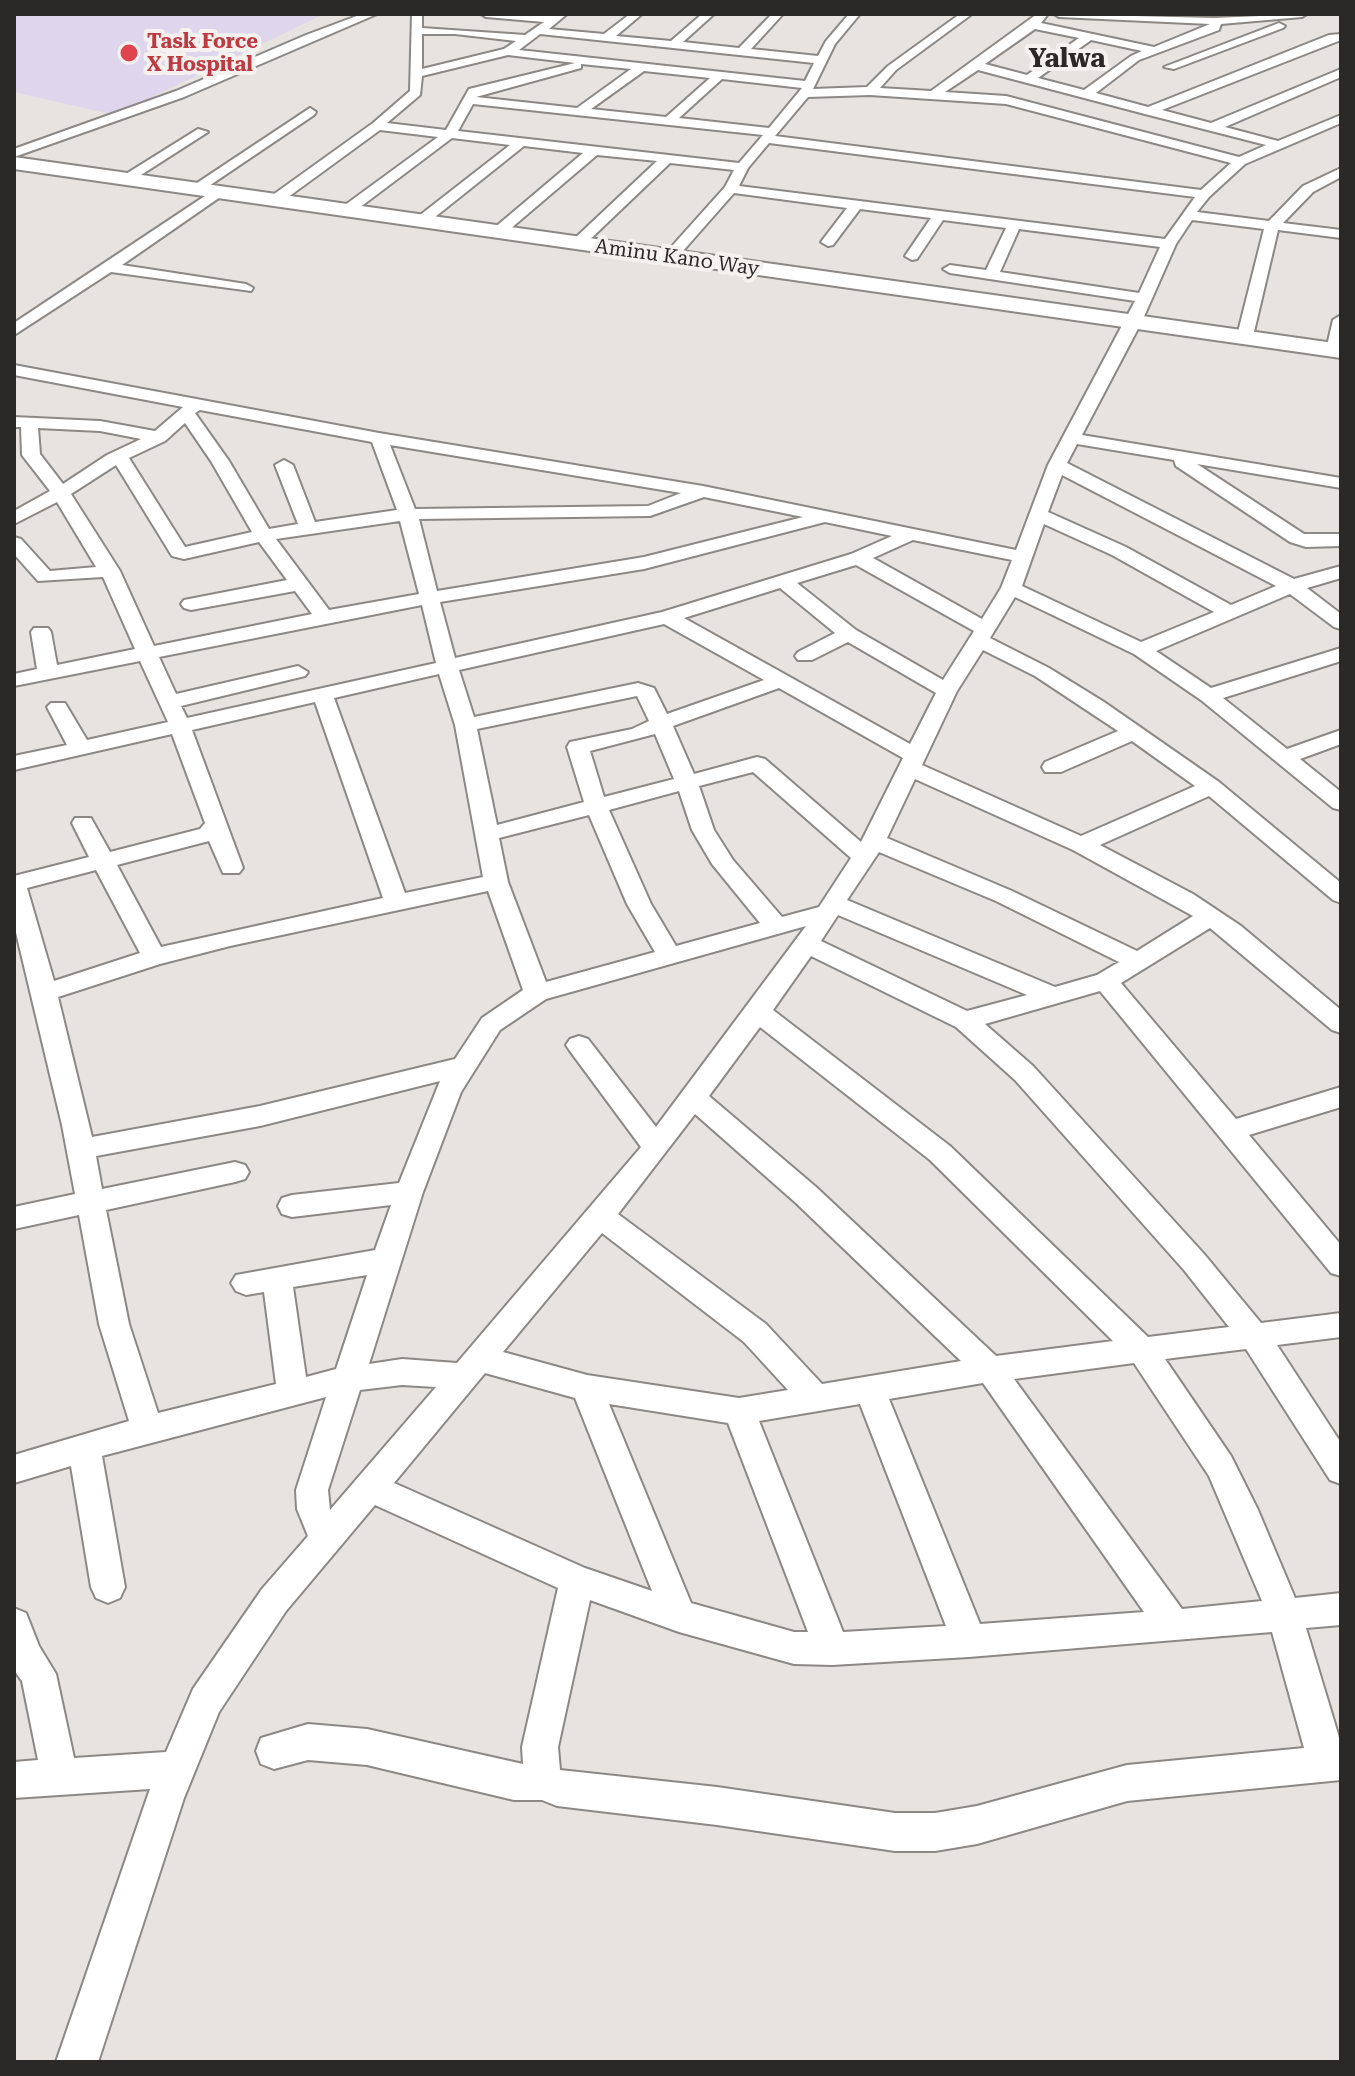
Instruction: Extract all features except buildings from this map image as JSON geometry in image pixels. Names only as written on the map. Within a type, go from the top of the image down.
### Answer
[{"type":"main road","name":"Aminu Kano Way","points":[[14,163],[1339,353]]},
{"type":"main road","name":"Aminu Kano Way","points":[[14,170],[275,200],[1132,324],[1245,336],[1339,353]]},
{"type":"street","points":[[14,153],[180,94],[243,69],[310,37],[372,14]]},
{"type":"street","points":[[275,200],[377,126],[416,92],[417,14]]},
{"type":"street","points":[[486,14],[558,17]]},
{"type":"street","points":[[606,38],[637,14]]},
{"type":"street","points":[[673,45],[709,14]]},
{"type":"street","points":[[742,52],[778,14]]},
{"type":"street","points":[[670,257],[731,189],[742,167],[807,89],[820,60],[855,14]]},
{"type":"street","points":[[870,91],[920,47],[967,14]]},
{"type":"street","points":[[931,97],[1033,25],[1043,14]]},
{"type":"street","points":[[1059,14],[1257,19],[1302,14]]},
{"type":"street","points":[[415,74],[508,52],[558,17]]},
{"type":"street","points":[[1087,94],[1135,58],[1215,28],[1218,18]]},
{"type":"street","points":[[1257,19],[1326,41]]},
{"type":"street","points":[[1033,25],[1152,50]]},
{"type":"street","points":[[1170,67],[1291,30]]},
{"type":"street","points":[[416,31],[467,32],[529,39]]},
{"type":"street","points":[[540,31],[820,60]]},
{"type":"street","points":[[1029,79],[1088,37]]},
{"type":"street","points":[[1149,111],[1341,37]]},
{"type":"street","points":[[416,51],[432,52]]},
{"type":"street","points":[[508,52],[720,75],[807,89],[1014,102],[1240,161]]},
{"type":"street","points":[[447,53],[493,57]]},
{"type":"street","points":[[1135,58],[1221,81]]},
{"type":"street","points":[[346,211],[451,133],[473,92],[594,62]]},
{"type":"street","points":[[974,65],[1280,145]]},
{"type":"street","points":[[581,111],[643,66]]},
{"type":"street","points":[[1213,127],[1341,73]]},
{"type":"street","points":[[669,121],[720,75]]},
{"type":"street","points":[[468,100],[669,121],[1204,194]]},
{"type":"street","points":[[14,330],[108,267],[310,112]]},
{"type":"street","points":[[77,2062],[176,1769],[206,1701],[274,1600],[601,1217],[758,1012],[869,849],[947,691],[1011,588],[1057,465],[1132,324],[1169,244],[1188,215],[1204,194],[1240,161],[1341,119]]},
{"type":"street","points":[[377,126],[742,167]]},
{"type":"street","points":[[125,179],[202,132]]},
{"type":"street","points":[[420,222],[523,141]]},
{"type":"street","points":[[498,232],[595,150]]},
{"type":"street","points":[[577,244],[668,158]]},
{"type":"street","points":[[1245,336],[1272,226],[1296,199],[1321,181],[1341,172]]},
{"type":"street","points":[[1321,181],[1341,187]]},
{"type":"street","points":[[731,189],[1169,244]]},
{"type":"street","points":[[828,242],[857,204]]},
{"type":"street","points":[[912,256],[941,213]]},
{"type":"street","points":[[1188,215],[1341,234]]},
{"type":"street","points":[[992,274],[1015,223]]},
{"type":"street","points":[[108,267],[246,288]]},
{"type":"street","points":[[950,269],[1144,298]]},
{"type":"street","points":[[1339,353],[1341,320]]},
{"type":"street","points":[[14,370],[191,408],[703,491],[1023,557]]},
{"type":"street","points":[[14,518],[119,456],[159,437],[191,408]]},
{"type":"street","points":[[191,408],[264,535],[324,617]]},
{"type":"street","points":[[159,437],[100,426],[22,422],[22,457],[61,493],[110,571],[180,726],[216,817],[215,828],[231,868]]},
{"type":"street","points":[[379,438],[408,514],[447,666],[466,725],[496,882],[537,993]]},
{"type":"street","points":[[1071,438],[1341,483]]},
{"type":"street","points":[[1172,455],[1297,538],[1306,541],[1341,540]]},
{"type":"street","points":[[119,456],[179,552],[204,551],[264,535],[408,514],[650,511],[703,491]]},
{"type":"street","points":[[284,465],[309,529]]},
{"type":"street","points":[[1057,465],[1292,586],[1341,623]]},
{"type":"street","points":[[1319,481],[1341,504]]},
{"type":"street","points":[[1039,515],[1119,551],[1229,612]]},
{"type":"street","points":[[14,680],[324,617],[644,563],[824,518]]},
{"type":"street","points":[[14,763],[667,617],[858,558],[913,533]]},
{"type":"street","points":[[14,543],[45,577],[110,571]]},
{"type":"street","points":[[858,558],[1074,691],[1134,732],[1211,787],[1341,895]]},
{"type":"street","points":[[1141,650],[1292,586],[1341,572]]},
{"type":"street","points":[[784,582],[849,634],[947,691]]},
{"type":"street","points":[[191,604],[300,584]]},
{"type":"street","points":[[1011,588],[1141,650],[1208,696],[1341,803]]},
{"type":"street","points":[[667,617],[913,762],[1174,893],[1210,917],[1341,1024]]},
{"type":"street","points":[[41,632],[48,673]]},
{"type":"street","points":[[805,656],[849,634]]},
{"type":"street","points":[[1208,696],[1341,654]]},
{"type":"street","points":[[170,702],[298,672]]},
{"type":"street","points":[[670,956],[639,904],[596,806],[578,747],[639,734],[661,723],[780,681]]},
{"type":"street","points":[[466,725],[638,689],[647,692],[687,783],[703,830],[724,864],[777,927]]},
{"type":"street","points":[[322,693],[396,901]]},
{"type":"street","points":[[58,707],[80,748]]},
{"type":"street","points":[[1053,767],[1134,732]]},
{"type":"street","points":[[1284,758],[1341,736]]},
{"type":"street","points":[[485,835],[751,764],[762,765],[869,849],[982,886],[1138,961]]},
{"type":"street","points":[[1081,845],[1211,787]]},
{"type":"street","points":[[83,823],[154,957]]},
{"type":"street","points":[[147,1429],[114,1324],[88,1203],[81,1149],[36,956],[14,884],[208,834],[215,828]]},
{"type":"street","points":[[44,993],[154,957],[396,901],[496,882]]},
{"type":"street","points":[[326,1539],[313,1509],[312,1490],[409,1192],[448,1091],[491,1024],[537,993],[777,927],[828,908],[1054,996]]},
{"type":"street","points":[[965,1021],[1106,981],[1210,917]]},
{"type":"street","points":[[806,944],[965,1021],[1024,1073],[1194,1262],[1254,1336],[1341,1470]]},
{"type":"street","points":[[1106,981],[1341,1265]]},
{"type":"street","points":[[274,1751],[308,1742],[367,1747],[514,1782],[543,1782],[557,1788],[717,1806],[895,1832],[935,1832],[977,1825],[1127,1783],[1333,1762],[1285,1615],[1242,1510],[1220,1466],[1142,1350],[940,1153],[758,1012]]},
{"type":"street","points":[[579,1045],[655,1146]]},
{"type":"street","points":[[81,1149],[284,1111],[461,1067]]},
{"type":"street","points":[[693,1097],[806,1195],[990,1369],[1174,1626]]},
{"type":"street","points":[[1230,1131],[1341,1097]]},
{"type":"street","points":[[14,1218],[235,1172]]},
{"type":"street","points":[[292,1206],[409,1192]]},
{"type":"street","points":[[601,1217],[755,1333],[815,1398]]},
{"type":"street","points":[[246,1283],[387,1260]]},
{"type":"street","points":[[277,1278],[293,1393]]},
{"type":"street","points":[[14,1469],[147,1429],[349,1379],[402,1372],[472,1368],[739,1411],[990,1369],[1341,1325]]},
{"type":"street","points":[[587,1388],[679,1616]]},
{"type":"street","points":[[870,1390],[969,1641]]},
{"type":"street","points":[[739,1411],[832,1649]]},
{"type":"street","points":[[84,1448],[108,1587]]},
{"type":"street","points":[[369,1487],[577,1580],[679,1616],[794,1648],[832,1649],[969,1641],[1174,1626],[1341,1609]]},
{"type":"street","points":[[543,1782],[540,1747],[577,1580]]},
{"type":"street","points":[[14,1624],[24,1655],[26,1677],[60,1776]]},
{"type":"street","points":[[14,1780],[176,1769]]},
{"type":"shaded area","name":"Task Force X Hospital","points":[[14,14],[324,14],[115,115],[14,92]]},
{"type":"place","name":"Task Force X Hospital","points":[[129,53]]},
{"type":"district","name":"Yalwa","points":[[1067,59]]}]
